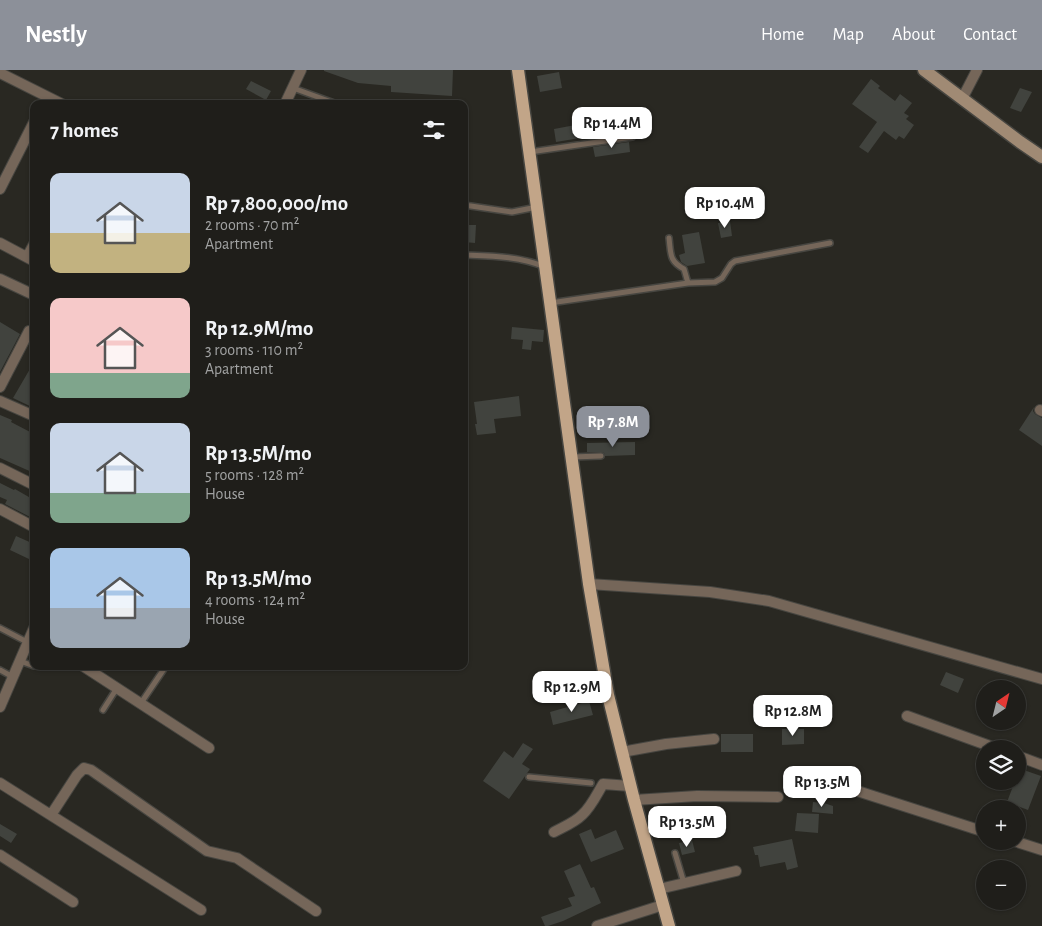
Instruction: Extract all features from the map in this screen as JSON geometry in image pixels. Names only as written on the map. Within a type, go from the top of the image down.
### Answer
[{"type":"main road","points":[[518,70],[589,584],[608,695],[630,786],[669,926]]},
{"type":"street","points":[[287,100],[302,70]]},
{"type":"street","points":[[924,70],[1042,157]]},
{"type":"street","points":[[962,99],[976,70]]},
{"type":"street","points":[[0,73],[45,100]]},
{"type":"street","points":[[0,189],[30,130]]},
{"type":"street","points":[[0,243],[30,259]]},
{"type":"street","points":[[0,279],[30,293]]},
{"type":"street","points":[[0,387],[29,331]]},
{"type":"street","points":[[0,401],[30,414]]},
{"type":"street","points":[[0,468],[30,482]]},
{"type":"street","points":[[0,509],[30,525]]},
{"type":"street","points":[[589,584],[710,592],[769,601],[1042,679]]},
{"type":"street","points":[[0,707],[30,638]]},
{"type":"street","points":[[89,670],[209,748]]},
{"type":"street","points":[[907,716],[976,741]]},
{"type":"street","points":[[622,752],[666,744],[714,739]]},
{"type":"street","points":[[1026,759],[1042,764]]},
{"type":"street","points":[[51,815],[77,775],[86,768],[207,851],[236,858],[316,911]]},
{"type":"street","points":[[0,782],[201,910]]},
{"type":"street","points":[[554,832],[574,822],[590,806],[596,783],[630,786]]},
{"type":"street","points":[[848,788],[976,829]]},
{"type":"street","points":[[634,800],[697,796],[778,797]]},
{"type":"street","points":[[1026,845],[1042,850]]},
{"type":"street","points":[[0,855],[73,902]]},
{"type":"street","points":[[659,889],[736,871]]},
{"type":"street","points":[[597,926],[663,905]]},
{"type":"lane","points":[[293,88],[326,100]]},
{"type":"lane","points":[[530,152],[632,137]]},
{"type":"lane","points":[[468,206],[512,212],[538,207]]},
{"type":"lane","points":[[669,238],[672,257],[676,265],[684,269],[688,284]]},
{"type":"lane","points":[[549,304],[688,284],[715,282],[722,278],[735,261],[830,243]]},
{"type":"lane","points":[[468,255],[532,261],[545,267]]},
{"type":"lane","points":[[571,457],[601,456]]},
{"type":"lane","points":[[0,628],[30,634]]},
{"type":"lane","points":[[19,660],[30,664]]},
{"type":"lane","points":[[0,670],[13,677]]},
{"type":"lane","points":[[141,704],[163,670]]},
{"type":"lane","points":[[104,710],[117,688]]},
{"type":"lane","points":[[529,777],[596,783]]},
{"type":"lane","points":[[675,852],[684,883]]},
{"type":"building","points":[[324,70],[453,70],[452,96],[391,92],[391,86],[358,83]]},
{"type":"building","points":[[559,72],[562,88],[540,92],[537,76]]},
{"type":"building","points":[[871,79],[880,86],[878,88],[895,101],[900,94],[912,103],[904,113],[909,116],[906,119],[914,125],[904,139],[899,136],[896,140],[884,131],[868,153],[859,147],[877,122],[852,104]]},
{"type":"building","points":[[251,81],[271,91],[266,100],[246,89]]},
{"type":"building","points":[[1020,88],[1032,92],[1021,112],[1010,108]]},
{"type":"building","points":[[623,121],[625,134],[592,138],[592,136],[556,142],[554,129],[586,123],[587,128]]},
{"type":"building","points":[[629,142],[630,152],[595,157],[593,147]]},
{"type":"building","points":[[730,221],[732,236],[721,238],[718,223]]},
{"type":"building","points":[[468,225],[476,225],[475,243],[468,242]]},
{"type":"building","points":[[699,232],[705,263],[687,266],[681,262],[679,255],[685,253],[682,235]]},
{"type":"building","points":[[0,322],[20,334],[0,372]]},
{"type":"building","points":[[512,327],[544,330],[543,342],[532,341],[531,350],[522,349],[523,340],[511,339]]},
{"type":"building","points":[[30,369],[30,406],[13,398]]},
{"type":"building","points":[[519,396],[521,416],[494,419],[496,433],[477,435],[474,402]]},
{"type":"building","points":[[1034,407],[1033,411],[1035,414],[1042,418],[1042,446],[1019,430]]},
{"type":"building","points":[[0,415],[12,420],[11,422],[30,432],[30,471],[0,458]]},
{"type":"building","points":[[635,442],[635,455],[605,456],[601,452],[587,452],[587,443]]},
{"type":"building","points":[[0,483],[30,498],[30,517],[5,504],[7,500],[0,497]]},
{"type":"building","points":[[16,536],[30,542],[29,559],[10,550]]},
{"type":"building","points":[[946,672],[964,679],[958,693],[940,685]]},
{"type":"building","points":[[589,701],[593,715],[553,725],[550,712]]},
{"type":"building","points":[[782,729],[804,729],[804,744],[782,745]]},
{"type":"building","points":[[721,734],[753,734],[753,752],[721,752]]},
{"type":"building","points":[[523,743],[533,749],[522,764],[530,769],[509,799],[483,781],[504,751],[513,758]]},
{"type":"building","points":[[1026,771],[1041,776],[1028,810],[1026,809],[1026,800],[1008,800],[1012,790],[1026,790]]},
{"type":"building","points":[[813,802],[833,806],[833,814],[812,812]]},
{"type":"building","points":[[797,813],[819,814],[818,833],[795,831]]},
{"type":"building","points":[[0,824],[17,834],[11,843],[0,836]]},
{"type":"building","points":[[591,829],[595,839],[616,830],[624,849],[591,862],[579,834]]},
{"type":"building","points":[[792,839],[798,867],[787,870],[785,862],[760,867],[758,855],[755,855],[753,847]]},
{"type":"building","points":[[692,840],[695,852],[682,855],[679,843]]},
{"type":"building","points":[[580,864],[591,888],[594,887],[601,903],[563,921],[545,926],[541,917],[572,906],[568,898],[575,896],[564,871]]}]
